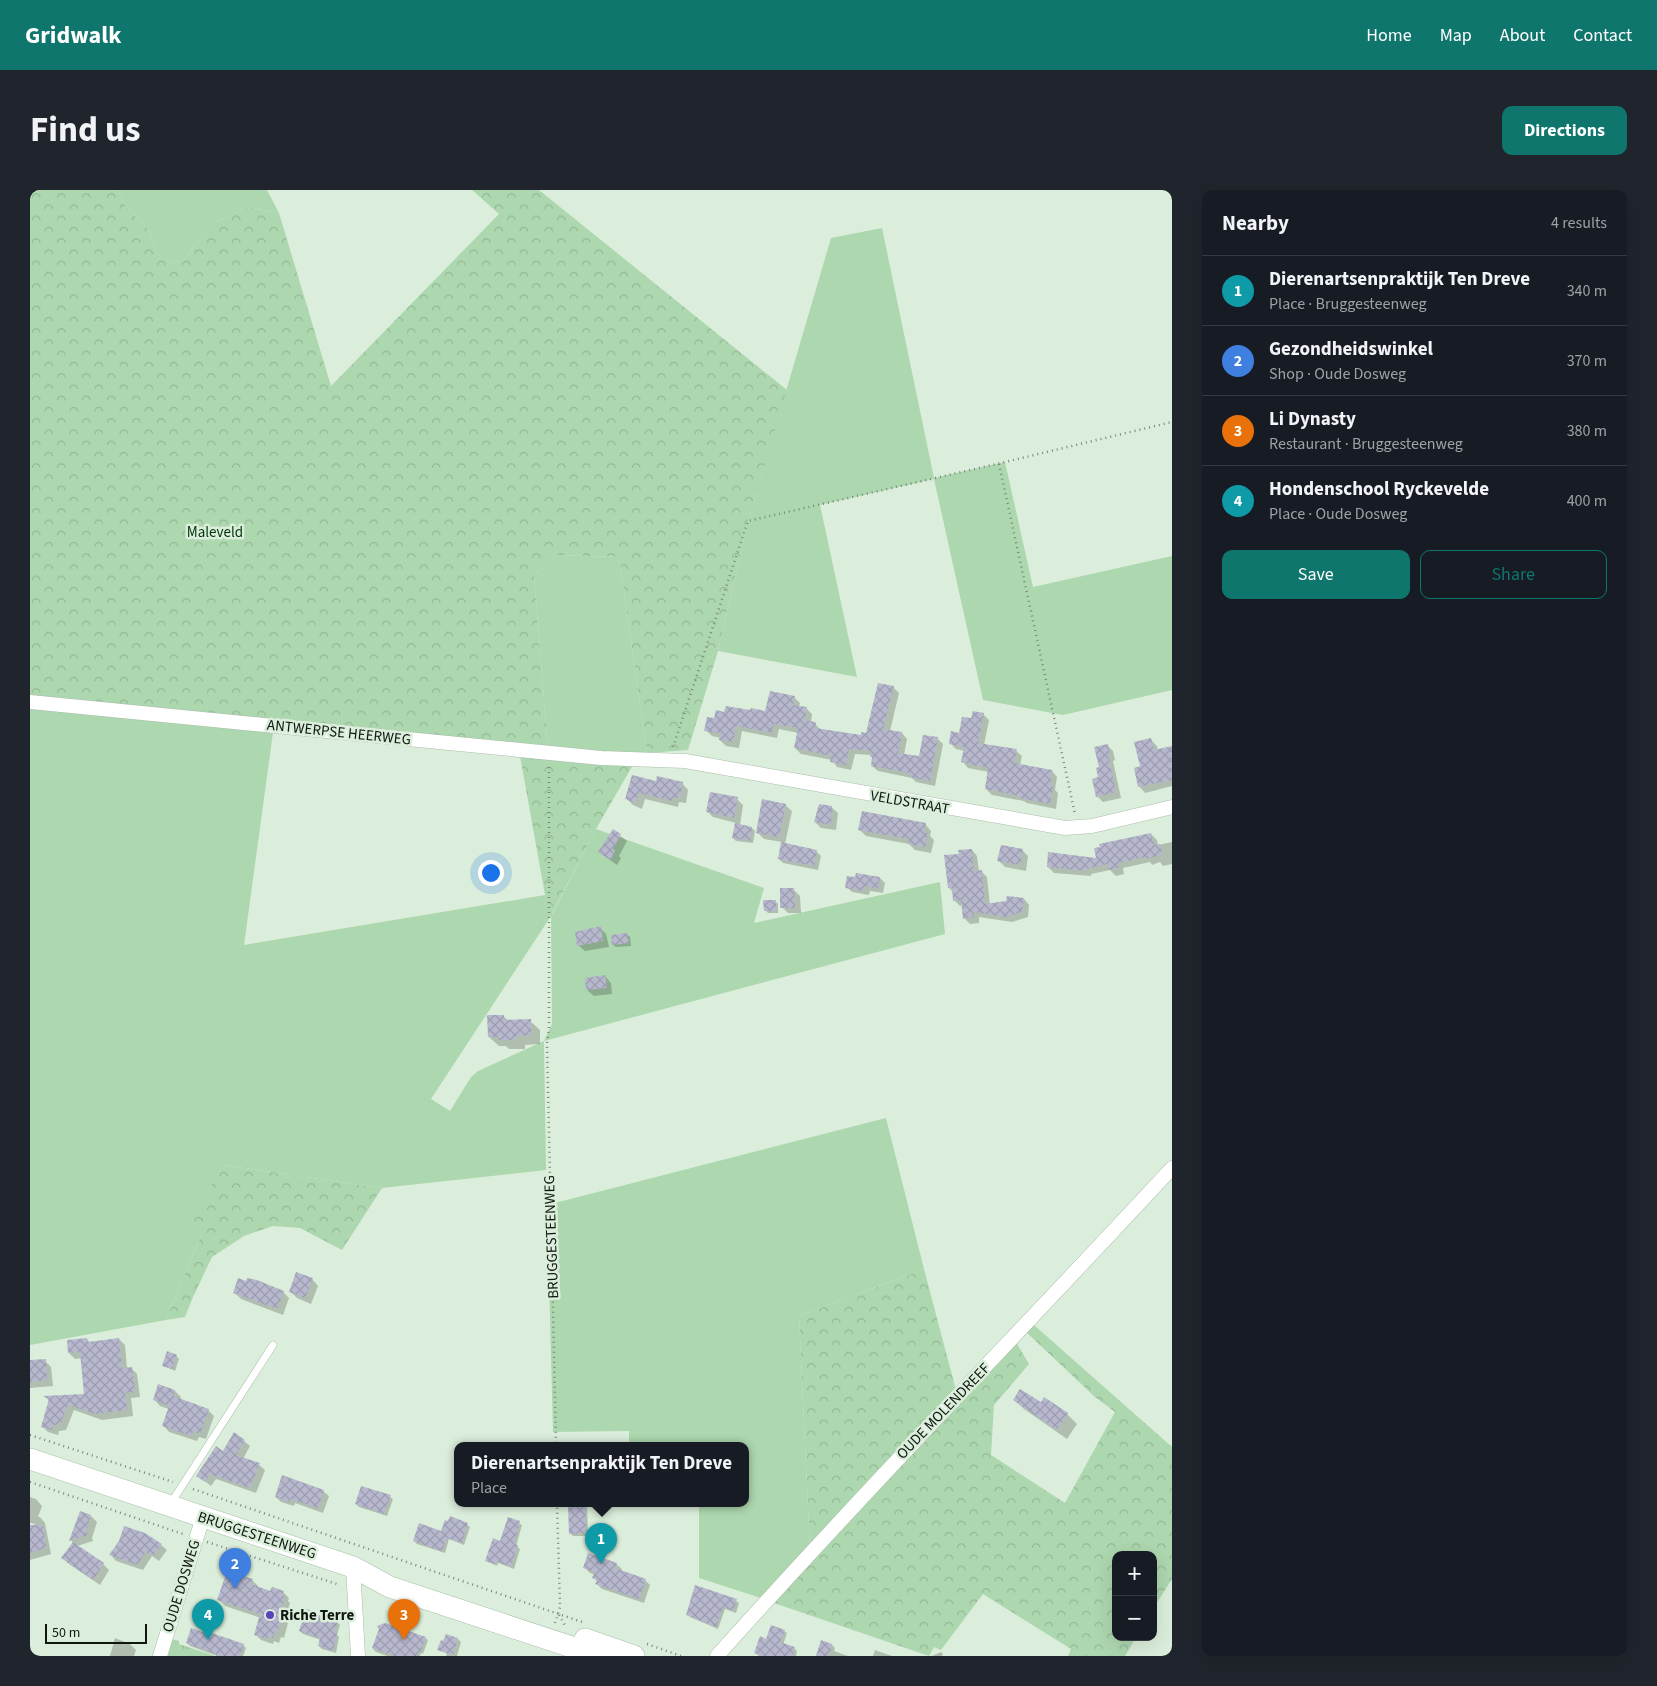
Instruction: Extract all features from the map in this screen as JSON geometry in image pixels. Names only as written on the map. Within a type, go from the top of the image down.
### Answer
[{"type":"main road","name":"BRUGGESTEENWEG","points":[[30,1459],[353,1567],[373,1567],[566,1633],[640,1650]]},
{"type":"main road","name":"BRUGGESTEENWEG","points":[[566,1633],[599,1656]]},
{"type":"street","name":"ANTWERPSE HEERWEG","points":[[30,702],[601,758],[648,760]]},
{"type":"street","name":"VELDSTRAAT","points":[[648,760],[685,761],[1065,828],[1092,826],[1172,807]]},
{"type":"street","name":"OUDE MOLENDREEF","points":[[717,1656],[957,1395],[1026,1325],[1172,1168]]},
{"type":"street","name":"OUDE DOSWEG","points":[[160,1656],[203,1517]]},
{"type":"street","points":[[353,1567],[358,1656]]},
{"type":"lane","points":[[165,1504],[182,1486],[273,1345]]},
{"type":"path","points":[[669,761],[748,521],[999,464],[1172,422]]},
{"type":"path","points":[[999,464],[1078,827]]},
{"type":"path","name":"BRUGGESTEENWEG","points":[[548,753],[549,1028],[547,1044],[556,1442]]},
{"type":"path","points":[[30,1434],[182,1486],[566,1633]]},
{"type":"path","points":[[557,1507],[560,1607],[566,1633]]},
{"type":"path","points":[[640,1650],[681,1656]]},
{"type":"green space","name":"Maleveld","points":[[30,190],[118,190],[126,207],[149,230],[157,254],[170,263],[183,262],[214,223],[248,207],[279,213],[331,386],[499,214],[472,190],[539,190],[787,390],[748,521],[718,651],[688,750],[647,753],[619,557],[558,555],[534,576],[548,748],[633,765],[596,829],[551,915],[545,895],[520,756],[30,702]]},
{"type":"green space","points":[[118,190],[267,190],[279,213],[248,207],[214,223],[183,262],[169,263],[157,254],[149,230],[126,207]]},
{"type":"green space","points":[[882,228],[934,478],[1005,462],[1033,587],[1172,556],[1172,690],[1063,715],[983,700],[934,479],[820,505],[857,677],[718,651],[748,521],[831,238]]},
{"type":"green space","points":[[558,555],[619,557],[647,753],[634,754],[548,748],[534,576]]},
{"type":"green space","points":[[30,702],[274,725],[244,945],[545,895],[552,914],[596,829],[764,888],[754,923],[940,882],[945,934],[544,1041],[546,1170],[382,1188],[223,1165],[203,1231],[166,1320],[30,1345]],"holes":[[[551,916],[552,1024],[544,1041],[478,1071],[471,1077],[450,1111],[431,1099]]]},
{"type":"green space","points":[[886,1118],[924,1269],[799,1316],[810,1549],[764,1599],[699,1578],[699,1507],[749,1507],[749,1442],[629,1442],[629,1431],[553,1432],[547,1205]]},
{"type":"green space","points":[[223,1165],[382,1188],[342,1250],[300,1228],[273,1226],[244,1236],[212,1257],[185,1317],[166,1320],[203,1231],[191,1220]]},
{"type":"green space","points":[[924,1269],[957,1394],[1016,1342],[1029,1364],[994,1405],[991,1455],[1065,1503],[1115,1412],[1095,1397],[1025,1331],[1026,1318],[1172,1447],[1172,1579],[1157,1603],[1157,1551],[1112,1551],[1112,1641],[1134,1641],[1125,1656],[1068,1656],[1071,1649],[983,1594],[941,1650],[934,1647],[929,1656],[771,1602],[810,1549],[799,1316]]},
{"type":"green space","points":[[172,1639],[179,1641],[179,1644],[215,1656],[167,1656]]},
{"type":"building","points":[[878,683],[894,686],[883,729],[902,732],[898,753],[919,756],[923,735],[938,737],[930,781],[909,777],[910,773],[871,766],[871,751],[849,749],[846,765],[830,762],[831,756],[794,748],[798,728],[774,724],[772,733],[736,726],[733,742],[719,740],[720,733],[704,731],[707,717],[714,718],[716,710],[724,712],[726,706],[765,711],[770,691],[795,696],[793,705],[807,707],[805,720],[815,722],[815,728],[861,735],[861,732],[866,733]]},
{"type":"building","points":[[973,711],[984,713],[978,743],[1017,749],[1014,763],[1052,770],[1050,785],[1053,786],[1050,804],[985,789],[988,768],[961,762],[964,747],[949,744],[951,731],[959,733],[962,717],[971,718]]},
{"type":"building","points":[[1151,738],[1154,750],[1172,746],[1172,780],[1138,787],[1134,768],[1140,766],[1134,742]]},
{"type":"building","points":[[1108,744],[1110,754],[1108,755],[1116,792],[1096,797],[1092,779],[1098,777],[1096,768],[1099,767],[1094,747]]},
{"type":"building","points":[[632,775],[656,781],[657,776],[683,782],[680,798],[673,797],[672,801],[639,793],[635,803],[625,799]]},
{"type":"building","points":[[710,792],[738,797],[734,818],[706,812]]},
{"type":"building","points":[[762,799],[786,804],[779,837],[756,833]]},
{"type":"building","points":[[819,804],[832,806],[831,825],[814,822]]},
{"type":"building","points":[[862,811],[926,823],[924,832],[928,833],[925,847],[908,844],[909,839],[858,830]]},
{"type":"building","points":[[735,823],[752,827],[750,841],[732,838]]},
{"type":"building","points":[[613,829],[621,834],[613,849],[615,851],[610,860],[598,852]]},
{"type":"building","points":[[1151,833],[1154,845],[1160,844],[1162,855],[1118,863],[1119,868],[1109,870],[1107,864],[1086,869],[1086,871],[1047,867],[1048,852],[1096,858],[1094,848],[1100,847],[1099,844]]},
{"type":"building","points":[[781,842],[817,850],[814,866],[778,859]]},
{"type":"building","points":[[1001,845],[1023,849],[1020,865],[997,861]]},
{"type":"building","points":[[972,849],[974,871],[982,870],[985,904],[1006,901],[1007,896],[1024,898],[1022,912],[1006,917],[974,912],[974,917],[963,919],[961,900],[953,901],[952,888],[948,888],[944,855],[959,854],[958,850]]},
{"type":"building","points":[[856,873],[880,877],[878,889],[865,886],[864,891],[845,888],[847,876],[855,877]]},
{"type":"building","points":[[780,888],[794,888],[795,908],[780,908]]},
{"type":"building","points":[[763,900],[776,900],[776,911],[764,911]]},
{"type":"building","points":[[601,926],[603,941],[577,946],[575,932]]},
{"type":"building","points":[[627,933],[629,943],[612,945],[611,935]]},
{"type":"building","points":[[605,975],[607,988],[586,990],[585,978]]},
{"type":"building","points":[[487,1015],[504,1015],[504,1020],[531,1019],[531,1035],[515,1036],[515,1040],[499,1040],[498,1037],[488,1037]]},
{"type":"building","points":[[296,1272],[313,1278],[305,1298],[289,1292]]},
{"type":"building","points":[[238,1278],[246,1281],[247,1278],[257,1280],[284,1291],[277,1309],[233,1293]]},
{"type":"building","points":[[87,1338],[88,1342],[119,1338],[122,1368],[132,1367],[135,1392],[125,1393],[127,1410],[95,1414],[68,1405],[60,1425],[53,1425],[52,1430],[41,1427],[49,1399],[43,1396],[84,1394],[80,1352],[68,1353],[67,1340]]},
{"type":"building","points":[[167,1351],[177,1355],[172,1369],[162,1366]]},
{"type":"building","points":[[46,1359],[47,1380],[30,1382],[30,1360]]},
{"type":"building","points":[[158,1384],[175,1390],[173,1396],[209,1409],[200,1434],[193,1431],[191,1436],[162,1426],[169,1406],[153,1400]]},
{"type":"building","points":[[1020,1389],[1041,1402],[1044,1397],[1068,1413],[1057,1430],[1013,1400]]},
{"type":"building","points":[[234,1432],[245,1440],[236,1455],[260,1463],[250,1488],[210,1474],[205,1482],[196,1476],[216,1446],[223,1451]]},
{"type":"building","points":[[282,1475],[324,1490],[318,1508],[290,1499],[289,1502],[275,1497]]},
{"type":"building","points":[[361,1486],[391,1495],[384,1514],[355,1504]]},
{"type":"building","points":[[568,1507],[585,1507],[586,1533],[569,1534]]},
{"type":"building","points":[[80,1511],[91,1515],[86,1531],[88,1535],[69,1541]]},
{"type":"building","points":[[450,1516],[468,1523],[462,1543],[447,1538],[442,1551],[413,1541],[419,1523],[441,1531],[445,1520],[448,1521]]},
{"type":"building","points":[[508,1517],[520,1521],[514,1544],[518,1545],[511,1567],[496,1561],[495,1564],[485,1561],[493,1538],[500,1541]]},
{"type":"building","points":[[30,1525],[43,1525],[46,1548],[30,1553]]},
{"type":"building","points":[[124,1526],[145,1533],[162,1544],[153,1556],[146,1552],[137,1565],[109,1555],[119,1541]]},
{"type":"building","points":[[73,1542],[104,1563],[93,1580],[61,1558]]},
{"type":"building","points":[[588,1553],[617,1563],[615,1568],[646,1579],[639,1599],[595,1584],[597,1580],[592,1578],[595,1572],[583,1568]]},
{"type":"building","points":[[227,1571],[253,1579],[251,1584],[270,1591],[272,1587],[284,1591],[282,1595],[285,1596],[279,1615],[283,1616],[277,1633],[275,1632],[273,1638],[268,1636],[267,1639],[254,1635],[260,1614],[217,1600]]},
{"type":"building","points":[[695,1585],[737,1599],[733,1611],[723,1607],[716,1627],[686,1615]]},
{"type":"building","points":[[306,1609],[338,1621],[334,1632],[337,1633],[333,1651],[318,1646],[320,1638],[299,1631]]},
{"type":"building","points":[[385,1623],[426,1637],[420,1653],[418,1652],[417,1656],[394,1656],[372,1648],[379,1629],[377,1626]]},
{"type":"building","points":[[771,1625],[785,1630],[780,1642],[795,1647],[793,1656],[762,1656],[754,1653],[760,1636],[766,1639]]},
{"type":"building","points":[[191,1628],[244,1644],[240,1656],[216,1656],[216,1654],[186,1643]]},
{"type":"building","points":[[446,1634],[458,1638],[453,1655],[437,1650]]},
{"type":"building","points":[[821,1640],[832,1644],[829,1656],[816,1656]]},
{"type":"place","name":"Dierenartsenpraktijk Ten Dreve","points":[[601,1564]]},
{"type":"place","name":"Gezondheidswinkel","points":[[235,1589]]},
{"type":"place","name":"Riche Terre","points":[[270,1615]]},
{"type":"place","name":"Hondenschool Ryckevelde","points":[[208,1640]]},
{"type":"place","name":"Li Dynasty","points":[[404,1640]]}]
